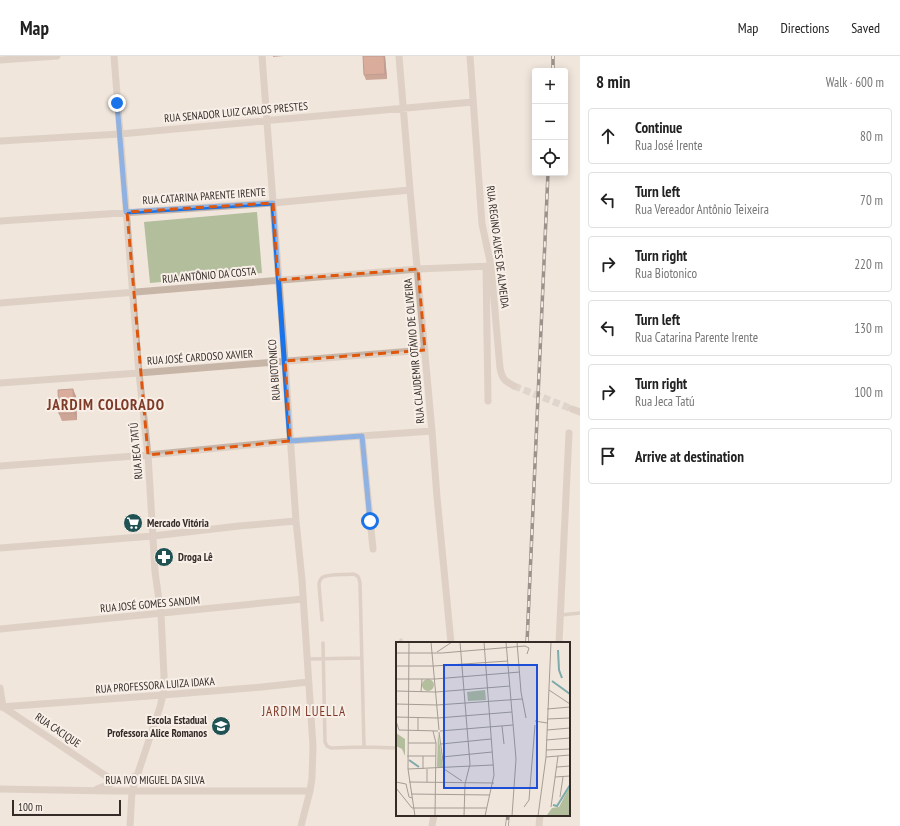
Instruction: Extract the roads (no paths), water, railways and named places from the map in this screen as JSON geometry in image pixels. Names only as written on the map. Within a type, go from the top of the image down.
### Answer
[{"type":"street","points":[[0,60],[57,56]]},
{"type":"street","name":"RUA JECA TATÚ","points":[[114,56],[139,373],[148,455],[153,536],[161,614],[164,676],[163,695],[132,791],[130,826]]},
{"type":"street","name":"RUA BIOTONICO","points":[[262,56],[296,521],[302,580],[313,746],[313,772],[301,826]]},
{"type":"street","name":"RUA CLAUDEMIR OTÁVIO DE OLIVEIRA","points":[[400,56],[410,190],[437,497],[452,642]]},
{"type":"street","name":"RUA REGINO ALVES DE ALMEIDA","points":[[470,56],[482,224],[489,266],[501,375],[507,383],[514,386]]},
{"type":"street","name":"RUA SENADOR LUIZ CARLOS PRESTES","points":[[0,141],[120,134],[473,102]]},
{"type":"street","name":"RUA CATARINA PARENTE IRENTE","points":[[0,220],[273,203],[410,190]]},
{"type":"street","points":[[488,401],[489,266]]},
{"type":"street","name":"RUA ANTÔNIO DA COSTA","points":[[0,303],[418,269],[489,266]]},
{"type":"street","name":"RUA JOSÉ CARDOSO XAVIER","points":[[0,383],[425,350]]},
{"type":"street","points":[[572,409],[580,412]]},
{"type":"street","points":[[0,466],[148,455],[290,441],[432,431]]},
{"type":"street","points":[[559,642],[569,433]]},
{"type":"street","points":[[362,436],[373,549]]},
{"type":"street","points":[[0,548],[153,536],[296,521]]},
{"type":"street","name":"RUA JOSÉ GOMES SANDIM","points":[[0,629],[303,600]]},
{"type":"street","name":"RUA PROFESSORA LUIZA IDAKA","points":[[2,706],[163,695],[308,682]]},
{"type":"street","points":[[0,688],[2,706]]},
{"type":"street","name":"RUA CACIQUE","points":[[2,706],[115,782]]},
{"type":"street","points":[[93,790],[137,776]]},
{"type":"street","name":"RUA IVO MIGUEL DA SILVA","points":[[0,789],[310,791]]},
{"type":"street","points":[[432,826],[434,816]]},
{"type":"street","points":[[538,826],[540,816]]},
{"type":"lane","points":[[322,620],[319,585],[319,581],[322,577],[353,574],[357,575],[360,583],[364,747]]},
{"type":"lane","points":[[561,615],[580,613]]},
{"type":"lane","points":[[323,643],[325,742],[327,746],[331,748],[396,748]]},
{"type":"lane","points":[[307,659],[362,658]]},
{"type":"tunnel","points":[[514,386],[572,409]]},
{"type":"railway","points":[[553,56],[553,68]]},
{"type":"railway","points":[[527,642],[548,176]]},
{"type":"railway","points":[[507,826],[508,816]]},
{"type":"place","name":"Mercado Vitória","points":[[133,523]]},
{"type":"place","name":"Droga Lê","points":[[164,557]]},
{"type":"place","name":"Escola Estadual Professora Alice Romanos","points":[[221,726]]},
{"type":"district","name":"JARDIM COLORADO","points":[[106,405]]},
{"type":"district","name":"JARDIM LUELLA","points":[[304,711]]}]
